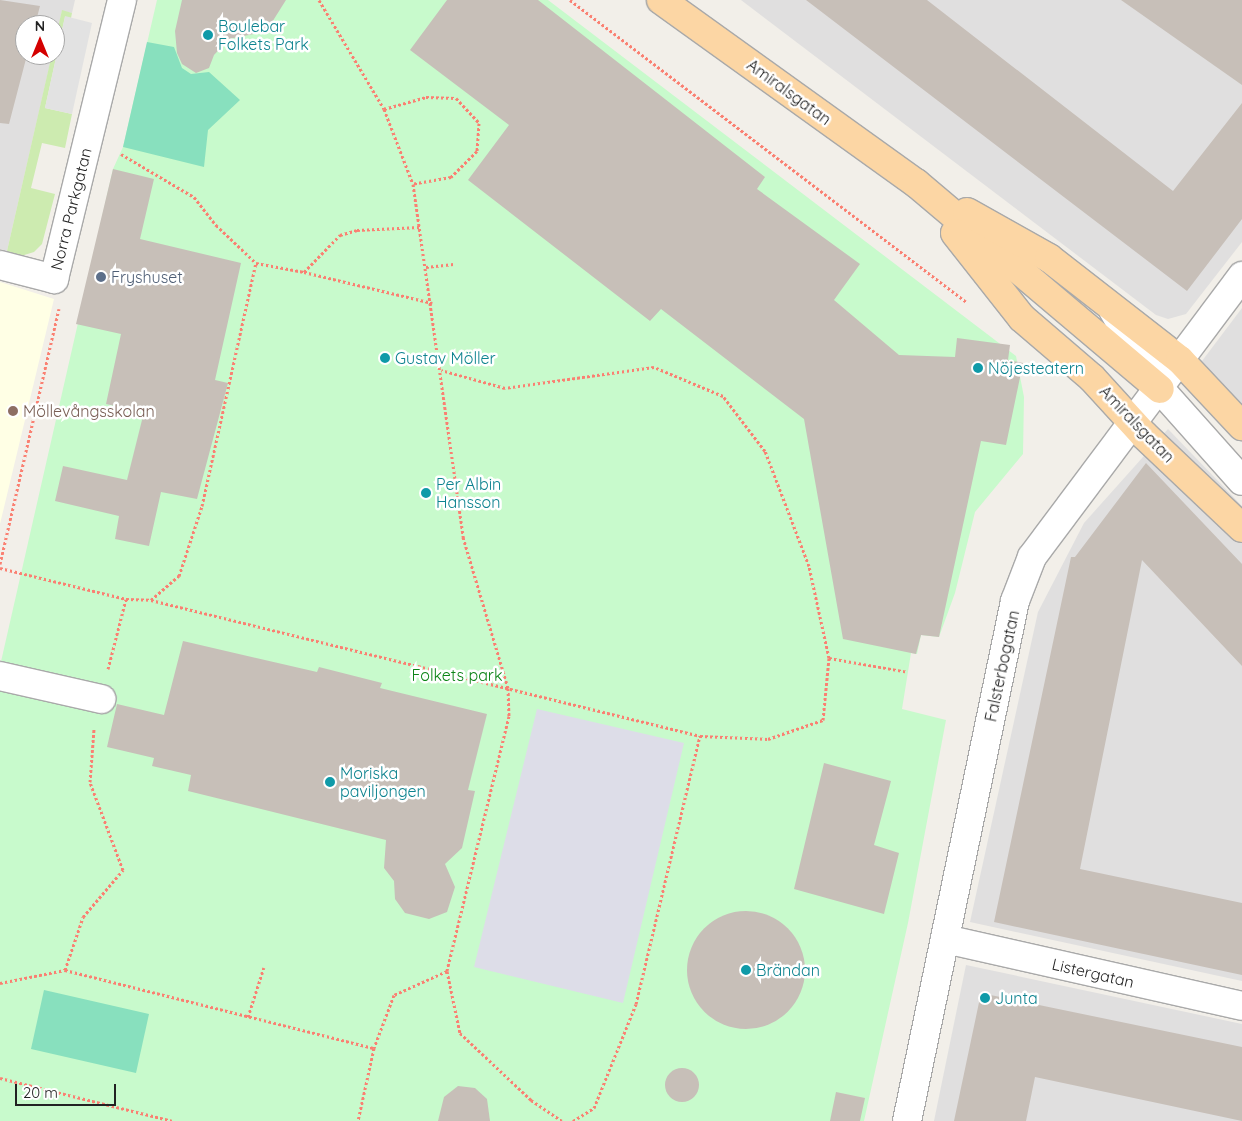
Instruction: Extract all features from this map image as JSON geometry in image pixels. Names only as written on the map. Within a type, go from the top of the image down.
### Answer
[{"type":"main road","name":"Amiralsgatan","points":[[661,0],[916,183],[1160,389]]},
{"type":"main road","name":"Amiralsgatan","points":[[916,183],[1049,258],[1180,360],[1242,426]]},
{"type":"main road","name":"Amiralsgatan","points":[[916,183],[1022,318],[1092,378],[1133,423],[1242,528]]},
{"type":"street","name":"Norra Parkgatan","points":[[54,279],[122,0]]},
{"type":"street","points":[[0,265],[54,279]]},
{"type":"street","name":"Falsterbogatan","points":[[907,1121],[1016,601],[1032,556],[1160,389],[1242,276]]},
{"type":"street","name":"Amiralsgatan","points":[[1114,310],[1160,389],[1242,481]]},
{"type":"street","points":[[0,676],[101,698]]},
{"type":"street","name":"Listergatan","points":[[945,939],[1242,1006]]},
{"type":"path","points":[[319,0],[384,109],[413,184],[432,303],[463,537],[508,688],[509,716],[447,971],[460,1033],[531,1100],[562,1121]]},
{"type":"path","points":[[570,0],[974,308]]},
{"type":"path","points":[[384,109],[426,97],[456,98],[479,123],[478,150],[451,177],[413,184]]},
{"type":"path","points":[[121,154],[194,197],[216,225],[256,263],[304,272],[432,303]]},
{"type":"path","points":[[304,272],[340,235],[357,230],[420,227]]},
{"type":"path","points":[[151,600],[179,576],[202,506],[256,263]]},
{"type":"path","points":[[426,267],[456,264]]},
{"type":"path","name":"Norra Parkgatan","points":[[0,564],[62,298],[54,279]]},
{"type":"path","points":[[0,568],[126,599],[151,600],[700,736],[768,739],[823,720],[829,658],[809,566],[765,451],[723,396],[654,367],[505,388],[441,370]]},
{"type":"path","points":[[65,970],[83,917],[123,870],[90,782],[90,744],[126,599]]},
{"type":"path","points":[[829,658],[908,672]]},
{"type":"path","points":[[573,1121],[594,1108],[636,1004],[700,736]]},
{"type":"path","points":[[248,1018],[264,967]]},
{"type":"path","points":[[0,983],[65,970],[248,1018],[374,1048]]},
{"type":"path","points":[[358,1121],[374,1048],[394,995],[447,971]]},
{"type":"path","points":[[0,1078],[172,1121]]},
{"type":"shaded area","points":[[0,0],[75,0],[72,13],[62,11],[61,15],[15,15],[15,65],[50,65],[7,251],[0,249]]},
{"type":"shaded area","points":[[741,0],[1242,0],[1242,242],[1186,314],[1168,319],[1156,315]]},
{"type":"shaded area","points":[[65,16],[92,23],[72,114],[45,108],[54,65],[65,65]]},
{"type":"shaded area","name":"Möllevångsskolan","points":[[0,282],[54,299],[0,524]]},
{"type":"shaded area","points":[[1242,308],[1242,436],[1214,407],[1202,361]]},
{"type":"shaded area","points":[[1168,429],[1242,506],[1242,981],[970,922],[1038,612],[1084,523]]},
{"type":"shaded area","points":[[537,709],[684,743],[623,1003],[474,967]]},
{"type":"shaded area","points":[[966,965],[1242,1024],[1242,1121],[934,1121]]},
{"type":"green space","name":"Folkets park","points":[[157,0],[548,0],[1016,356],[1024,397],[1023,454],[975,512],[955,593],[939,637],[921,635],[917,654],[911,653],[902,709],[946,720],[908,923],[864,1121],[0,1121],[0,666],[113,169],[123,147]]},
{"type":"green space","points":[[62,10],[72,13],[71,18],[61,15]]},
{"type":"green space","points":[[147,42],[174,47],[182,68],[191,74],[209,72],[240,100],[208,130],[204,167],[123,147]]},
{"type":"green space","points":[[49,65],[54,65],[45,108],[72,114],[65,148],[42,143],[31,188],[55,194],[42,244],[34,252],[21,256],[7,251]]},
{"type":"green space","points":[[44,990],[149,1014],[136,1073],[31,1049]]},
{"type":"building","points":[[0,0],[40,6],[38,15],[15,15],[15,65],[24,65],[9,124],[0,123]]},
{"type":"building","name":"Boulebar Folkets Park","points":[[182,0],[286,0],[269,27],[258,33],[229,39],[214,55],[209,68],[196,73],[182,64],[177,53],[175,31]]},
{"type":"building","points":[[447,0],[538,0],[765,177],[757,189],[860,264],[834,300],[899,355],[955,357],[957,338],[1010,345],[1008,360],[1023,363],[1006,445],[981,441],[939,637],[921,635],[916,654],[843,639],[804,419],[661,309],[650,321],[468,180],[509,125],[410,50]]},
{"type":"building","points":[[806,0],[927,0],[1173,191],[1242,103],[1242,219],[1187,291]]},
{"type":"building","points":[[1121,0],[1242,0],[1242,85]]},
{"type":"building","points":[[113,169],[154,179],[140,239],[241,263],[215,380],[228,383],[197,499],[161,492],[149,546],[115,539],[119,516],[55,501],[63,466],[127,480],[144,412],[106,404],[121,334],[76,324]]},
{"type":"building","points":[[1146,463],[1242,564],[1242,666],[1142,560],[1080,869],[1242,903],[1242,975],[994,922],[1071,557],[1075,557]]},
{"type":"building","name":"Moriska paviljongen","points":[[183,641],[317,672],[319,667],[382,683],[380,688],[487,714],[468,790],[475,791],[462,848],[445,864],[455,887],[447,912],[429,919],[405,913],[395,899],[394,881],[384,868],[386,840],[188,791],[191,775],[152,766],[154,758],[107,747],[117,704],[164,715]]},
{"type":"building","points":[[824,763],[891,781],[874,845],[899,853],[884,914],[794,889]]},
{"type":"building","name":"Brändan","points":[[746,911],[769,916],[788,928],[800,947],[805,970],[800,993],[788,1012],[769,1024],[746,1029],[723,1024],[704,1012],[692,993],[687,970],[692,947],[704,928],[723,916]]},
{"type":"building","points":[[981,993],[1242,1047],[1242,1121],[1035,1077],[1026,1121],[954,1121]]},
{"type":"building","points":[[682,1068],[694,1073],[699,1085],[694,1097],[682,1102],[670,1097],[665,1085],[670,1073]]},
{"type":"building","points":[[458,1086],[475,1088],[487,1099],[490,1121],[438,1121],[444,1097]]},
{"type":"building","points":[[836,1092],[865,1098],[860,1121],[830,1121]]},
{"type":"place","name":"Boulebar Folkets Park","points":[[208,35]]},
{"type":"place","name":"Fryshuset","points":[[101,277]]},
{"type":"place","name":"Gustav Möller","points":[[385,358]]},
{"type":"place","name":"Nöjesteatern","points":[[978,368]]},
{"type":"place","name":"Möllevångsskolan","points":[[13,411]]},
{"type":"place","name":"Per Albin Hansson","points":[[426,493]]},
{"type":"place","name":"Moriska paviljongen","points":[[330,782]]},
{"type":"place","name":"Brändan","points":[[746,970]]},
{"type":"place","name":"Junta","points":[[985,998]]}]
